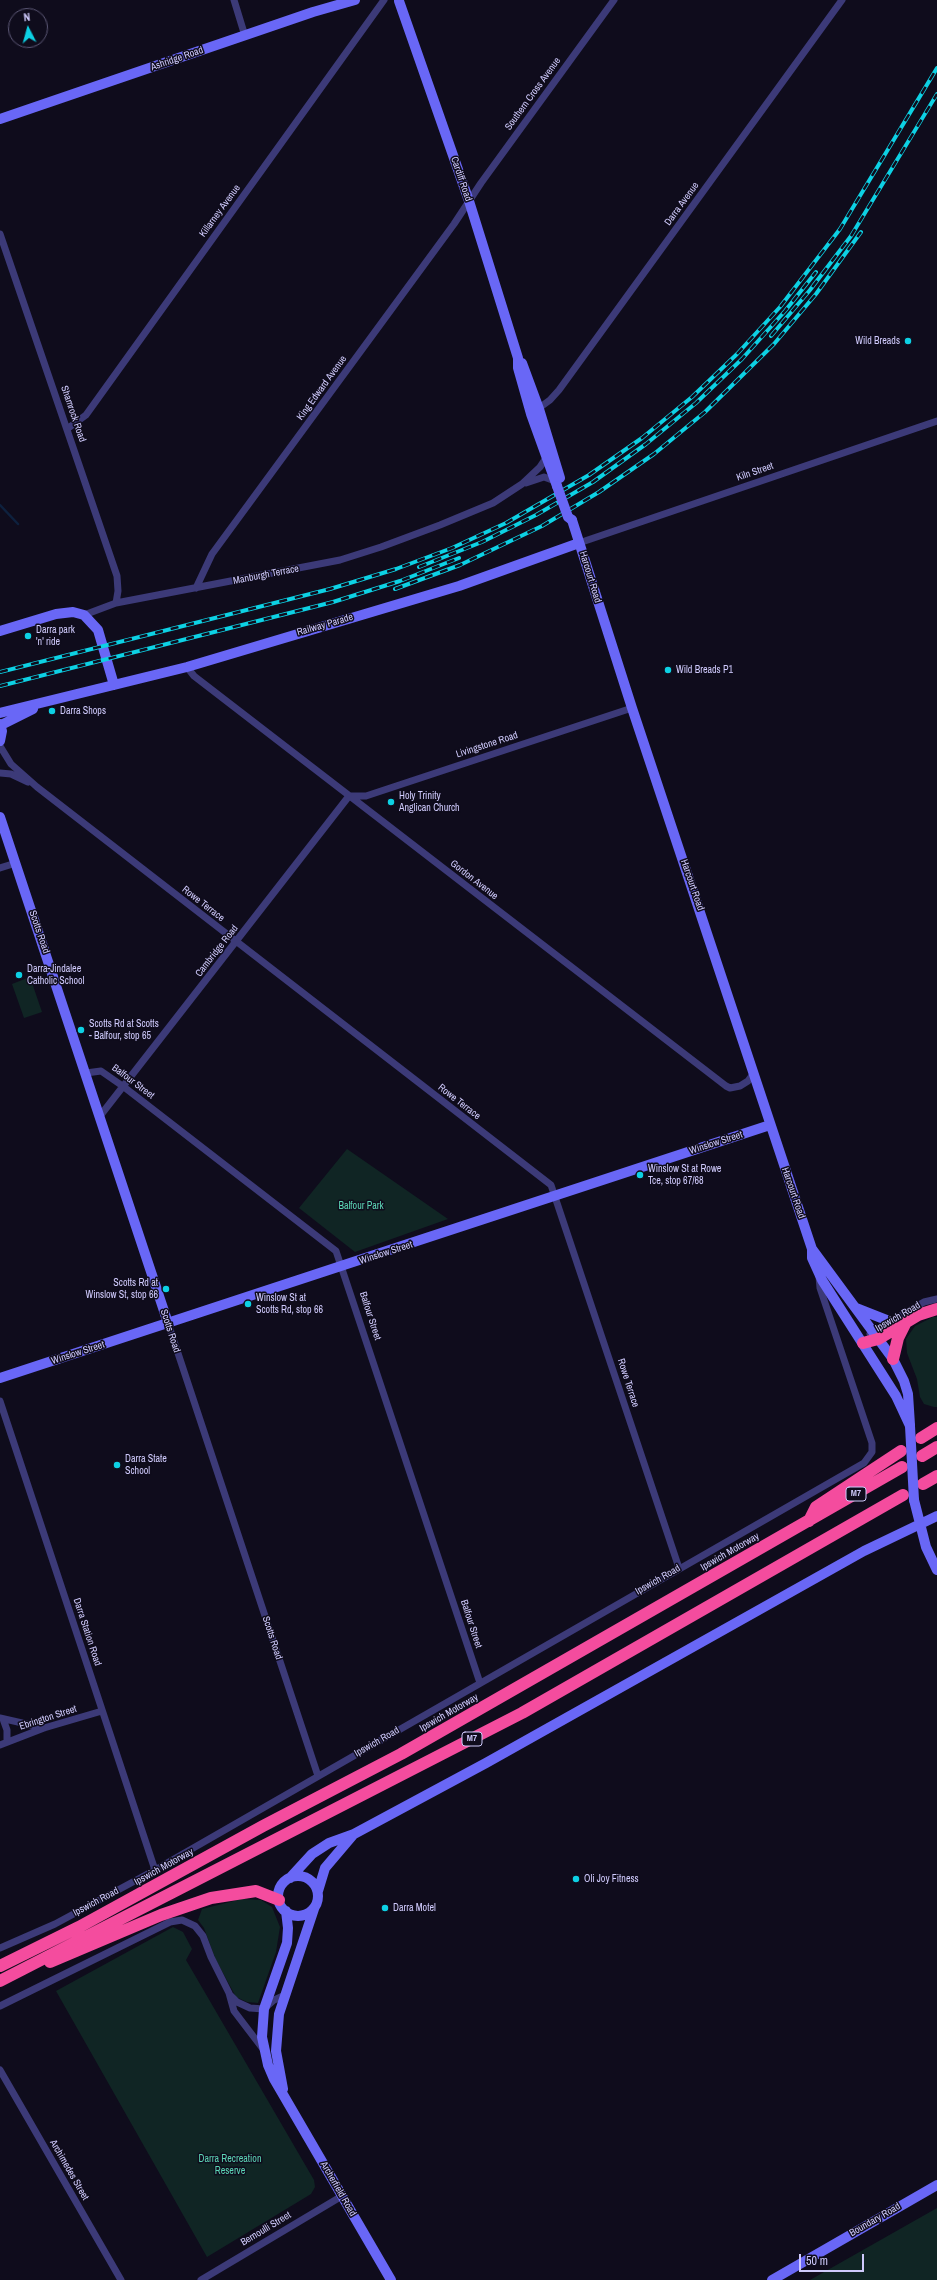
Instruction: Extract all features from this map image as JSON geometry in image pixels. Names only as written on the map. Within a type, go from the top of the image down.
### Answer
[{"type":"highway","points":[[863,1343],[875,1335],[905,1324],[918,1315],[937,1309]]},
{"type":"highway","points":[[893,1359],[898,1338],[905,1324]]},
{"type":"highway","points":[[921,1438],[937,1428]]},
{"type":"highway","points":[[922,1456],[937,1447]]},
{"type":"highway","points":[[809,1521],[816,1507],[902,1451]]},
{"type":"highway","name":"Ipswich Motorway","points":[[0,1966],[79,1928],[263,1826],[401,1754],[902,1467]]},
{"type":"highway","points":[[923,1484],[937,1476]]},
{"type":"highway","name":"M7","points":[[0,1981],[32,1966],[150,1902],[522,1713],[909,1498]]},
{"type":"highway","points":[[32,1966],[55,1961],[161,1916],[211,1898],[256,1891],[279,1900]]},
{"type":"main road","name":"Ashridge Road","points":[[0,120],[355,0]]},
{"type":"main road","name":"Cardiff Road","points":[[397,0],[468,201],[518,358],[518,368],[535,411],[558,484]]},
{"type":"main road","name":"Cardiff Road","points":[[535,411],[546,458],[558,484]]},
{"type":"main road","name":"Harcourt Road","points":[[558,484],[568,517],[572,520],[632,708],[707,929],[753,1074],[812,1249],[893,1359],[904,1381],[910,1407],[909,1498],[920,1525],[926,1547],[937,1570]]},
{"type":"main road","name":"Railway Parade","points":[[0,713],[187,667],[459,586],[579,543]]},
{"type":"main road","name":"Manburgh Terrace","points":[[0,631],[56,614],[74,612],[84,615]]},
{"type":"main road","points":[[84,615],[98,630],[114,685]]},
{"type":"main road","name":"Railway Parade","points":[[1,725],[25,712],[67,697]]},
{"type":"main road","points":[[0,741],[2,731],[1,725]]},
{"type":"main road","name":"Scotts Road","points":[[0,817],[168,1323]]},
{"type":"main road","name":"Winslow Street","points":[[0,1378],[343,1267],[770,1125]]},
{"type":"main road","name":"Harcourt Road","points":[[812,1249],[812,1258],[819,1274],[896,1396],[910,1426]]},
{"type":"main road","points":[[856,1308],[889,1321]]},
{"type":"main road","points":[[354,1834],[337,1851],[325,1868],[314,1909],[309,1913],[297,1916],[286,1911],[279,1900],[281,1887],[312,1854],[329,1843],[354,1834],[486,1763],[864,1551],[937,1516]]},
{"type":"main road","points":[[290,1878],[304,1877],[310,1880],[318,1891]]},
{"type":"main road","name":"Archerfield Road","points":[[284,2097],[276,2051],[276,2033],[283,1996],[314,1909]]},
{"type":"main road","name":"Archerfield Road","points":[[286,1911],[288,1928],[287,1943],[264,2009],[262,2037],[264,2051],[274,2079],[391,2280]]},
{"type":"main road","name":"Boundary Road","points":[[772,2280],[937,2185]]},
{"type":"street","points":[[234,0],[245,36]]},
{"type":"street","name":"Killarney Avenue","points":[[67,430],[86,415],[384,0]]},
{"type":"street","name":"Southern Cross Avenue","points":[[468,201],[614,0]]},
{"type":"street","name":"Darra Avenue","points":[[535,411],[559,390],[842,0]]},
{"type":"street","name":"King Edward Avenue","points":[[196,588],[212,554],[450,230],[468,201]]},
{"type":"street","name":"Shamrock Road","points":[[0,234],[117,576],[118,591],[116,602]]},
{"type":"street","name":"Kiln Street","points":[[579,543],[937,421]]},
{"type":"street","name":"Manburgh Terrace","points":[[84,615],[116,602],[340,560],[474,512],[493,503],[522,484],[540,467],[546,458]]},
{"type":"street","name":"Manburgh Terrace","points":[[522,484],[544,477],[558,484]]},
{"type":"street","name":"Gordon Avenue","points":[[187,667],[194,676],[348,796],[726,1086],[730,1088],[740,1086],[748,1081],[753,1074]]},
{"type":"street","name":"Livingstone Road","points":[[348,796],[366,796],[632,708]]},
{"type":"street","name":"Rowe Terrace","points":[[0,746],[11,764],[37,787],[551,1185],[679,1568]]},
{"type":"street","name":"Rowe Terrace","points":[[0,773],[11,774],[37,787]]},
{"type":"street","name":"Cambridge Road","points":[[100,1116],[124,1087],[348,796]]},
{"type":"street","points":[[0,868],[16,863]]},
{"type":"street","name":"Balfour Street","points":[[86,1074],[101,1071],[124,1087],[336,1252],[343,1267],[480,1683]]},
{"type":"street","name":"Harcourt Road","points":[[819,1274],[820,1288],[872,1443],[872,1452]]},
{"type":"street","name":"Ipswich Road","points":[[875,1335],[889,1321],[924,1302],[937,1299]]},
{"type":"street","name":"Scotts Road","points":[[168,1323],[318,1776]]},
{"type":"street","name":"Darra Station Road","points":[[0,1400],[2,1413],[155,1870]]},
{"type":"street","name":"Ipswich Road","points":[[0,1948],[55,1924],[155,1870],[679,1568],[854,1470],[864,1463],[872,1452]]},
{"type":"street","name":"Ebrington Street","points":[[4,1743],[44,1728],[102,1711]]},
{"type":"street","points":[[1,1718],[44,1728]]},
{"type":"street","points":[[1,1718],[8,1730],[4,1743]]},
{"type":"street","points":[[0,2006],[170,1922],[182,1920],[195,1926],[203,1936],[211,1957],[229,1993],[234,2011],[264,2051]]},
{"type":"street","points":[[229,1993],[237,2002],[250,2008],[264,2009],[274,2000],[283,1996]]},
{"type":"street","name":"Archimedes Street","points":[[0,2070],[121,2280]]},
{"type":"street","name":"Bernoulli Street","points":[[201,2280],[342,2196]]},
{"type":"green space","points":[[30,977],[42,1012],[24,1018],[12,984]]},
{"type":"green space","name":"Balfour Park","points":[[347,1149],[448,1219],[355,1252],[299,1208]]},
{"type":"green space","points":[[933,1317],[937,1317],[937,1407],[924,1404],[920,1397],[917,1379],[907,1353],[906,1339],[915,1326]]},
{"type":"green space","points":[[242,1899],[261,1900],[272,1907],[280,1927],[276,1952],[258,2003],[247,2002],[236,1997],[215,1958],[204,1928],[198,1920],[202,1909]]},
{"type":"green space","name":"Darra Recreation Reserve","points":[[173,1927],[183,1932],[192,1949],[186,1960],[314,2180],[315,2187],[311,2194],[207,2257],[56,1991]]},
{"type":"green space","points":[[937,2208],[937,2280],[810,2280]]},
{"type":"waterway","points":[[0,505],[18,524]]},
{"type":"railway","points":[[0,672],[330,589],[396,569],[452,548],[506,523],[589,475],[642,438],[692,397],[737,354],[780,307],[840,229],[937,68]]},
{"type":"railway","points":[[771,336],[810,290],[851,236],[937,94]]},
{"type":"railway","points":[[395,589],[460,565],[542,526],[599,492],[654,454],[705,412],[774,344],[816,294],[861,232]]},
{"type":"railway","points":[[419,567],[482,542],[536,515],[593,482],[646,444],[696,403],[742,359],[785,311],[816,272]]},
{"type":"railway","points":[[0,686],[333,602],[400,581],[459,558]]},
{"type":"place","name":"Wild Breads","points":[[908,341]]},
{"type":"place","name":"Darra park 'n' ride","points":[[28,636]]},
{"type":"place","name":"Wild Breads P1","points":[[668,670]]},
{"type":"place","name":"Darra Shops","points":[[52,711]]},
{"type":"place","name":"Holy Trinity Anglican Church","points":[[391,802]]},
{"type":"place","name":"Darra-Jindalee Catholic School","points":[[19,975]]},
{"type":"place","name":"Scotts Rd at Scotts - Balfour, stop 65","points":[[81,1030]]},
{"type":"place","name":"Winslow St at Rowe Tce, stop 67/68","points":[[640,1175]]},
{"type":"place","name":"Scotts Rd at Winslow St, stop 66","points":[[166,1289]]},
{"type":"place","name":"Winslow St at Scotts Rd, stop 66","points":[[248,1304]]},
{"type":"place","name":"Darra State School","points":[[117,1465]]},
{"type":"place","name":"Oli Joy Fitness","points":[[576,1879]]},
{"type":"place","name":"Darra Motel","points":[[385,1908]]}]
